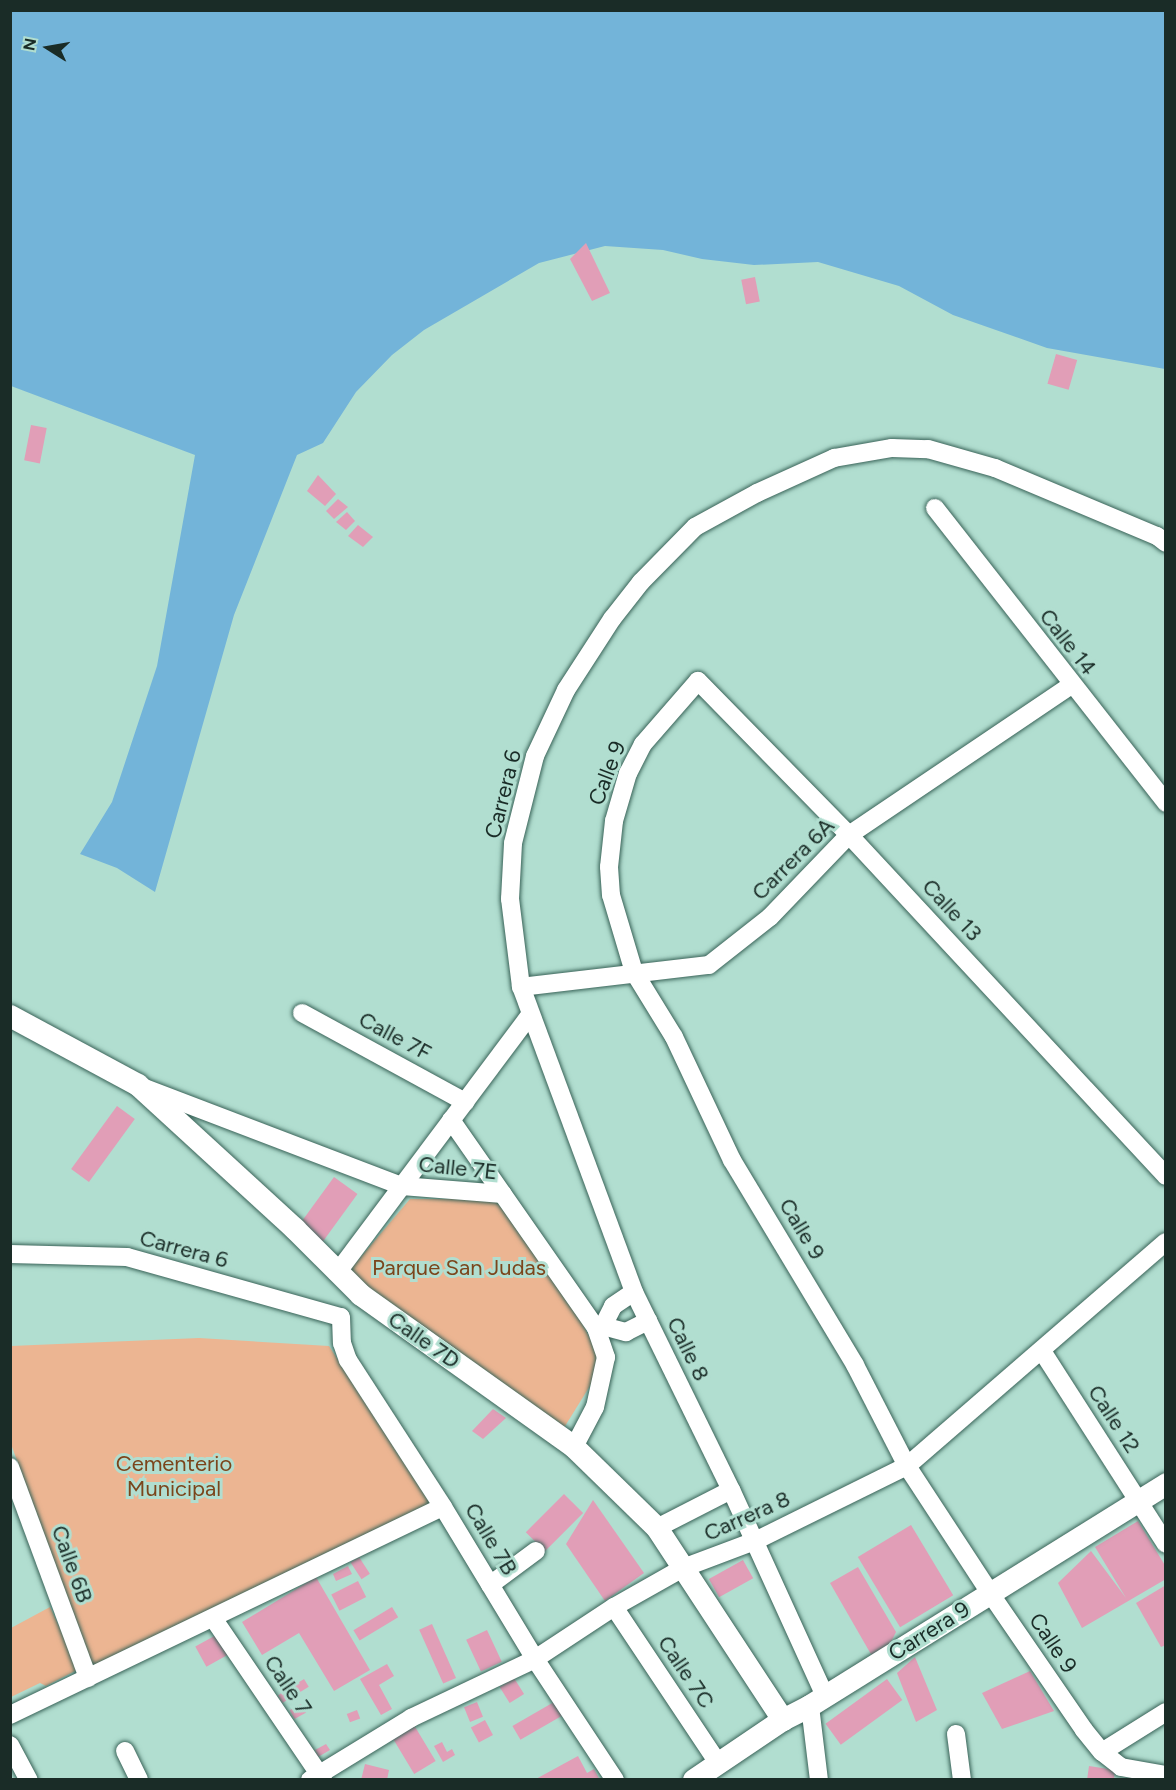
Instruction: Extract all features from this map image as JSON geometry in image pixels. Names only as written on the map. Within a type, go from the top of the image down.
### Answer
[{"type":"main road","name":"Calle 7D","points":[[10,1016],[138,1085],[295,1230],[361,1295],[574,1447],[657,1528],[783,1720]]},
{"type":"main road","name":"Carrera 9","points":[[694,1779],[783,1720],[818,1701],[1166,1484]]},
{"type":"street","name":"Carrera 6","points":[[530,1015],[520,987],[510,899],[515,830],[535,756],[566,690],[612,619],[641,582],[695,527],[757,493],[834,458],[892,448],[928,449],[995,468],[1157,536],[1166,543]]},
{"type":"street","name":"Calle 14","points":[[935,508],[1071,685],[1166,803]]},
{"type":"street","name":"Calle 13","points":[[698,681],[849,835],[1166,1176]]},
{"type":"street","name":"Calle 9","points":[[698,681],[643,744],[628,773],[614,821],[609,867],[611,895],[634,972],[674,1036],[732,1160],[855,1365],[907,1466],[990,1593],[1084,1730],[1102,1752],[1121,1767],[1166,1774]]},
{"type":"street","name":"Carrera 6A","points":[[520,987],[709,965],[770,917],[849,835],[1071,685]]},
{"type":"street","name":"Calle 7F","points":[[302,1014],[465,1102]]},
{"type":"street","points":[[337,1273],[530,1015]]},
{"type":"street","name":"Calle 8","points":[[530,1015],[634,1292],[755,1541],[818,1701],[819,1779]]},
{"type":"street","name":"Calle 7E","points":[[138,1085],[402,1186],[503,1194],[599,1327],[606,1357],[595,1407],[574,1447]]},
{"type":"street","points":[[451,1120],[503,1194]]},
{"type":"street","name":"Carrera 8","points":[[318,1778],[411,1718],[535,1659],[614,1607],[683,1569],[755,1541],[907,1466],[1166,1242]]},
{"type":"street","name":"Carrera 6","points":[[10,1254],[127,1257],[341,1317]]},
{"type":"street","points":[[634,1292],[613,1306],[599,1327],[626,1332],[648,1321]]},
{"type":"street","points":[[341,1317],[361,1295]]},
{"type":"street","name":"Calle 7B","points":[[341,1317],[342,1343],[348,1360],[443,1507],[535,1659],[615,1779]]},
{"type":"street","name":"Calle 12","points":[[1042,1351],[1166,1544]]},
{"type":"street","name":"Calle 6B","points":[[10,1467],[88,1678]]},
{"type":"street","points":[[657,1528],[731,1490]]},
{"type":"street","points":[[10,1715],[443,1507]]},
{"type":"street","points":[[490,1585],[536,1551]]},
{"type":"street","name":"Calle 7C","points":[[614,1607],[718,1763]]},
{"type":"street","name":"Calle 7","points":[[213,1618],[318,1778]]},
{"type":"street","points":[[1102,1752],[1166,1712]]},
{"type":"street","points":[[956,1734],[962,1779]]},
{"type":"street","points":[[10,1745],[29,1779]]},
{"type":"street","points":[[125,1751],[139,1779]]},
{"type":"green space","name":"Parque San Judas","points":[[410,1199],[495,1199],[577,1313],[600,1358],[598,1373],[562,1431],[348,1272]]},
{"type":"green space","name":"Cementerio Municipal","points":[[199,1338],[329,1346],[431,1505],[93,1669],[11,1444],[11,1346]]},
{"type":"green space","points":[[50,1607],[79,1669],[46,1686],[40,1683],[11,1697],[11,1628]]},
{"type":"water","points":[[10,11],[1165,11],[1165,369],[1047,348],[953,315],[899,286],[818,262],[754,265],[702,259],[663,250],[605,246],[539,263],[424,330],[392,355],[356,392],[323,443],[297,455],[234,615],[155,892],[117,868],[80,854],[112,802],[157,666],[195,455],[11,386]]},
{"type":"building","points":[[586,243],[610,293],[592,301],[570,259]]},
{"type":"building","points":[[755,277],[760,302],[746,304],[741,280]]},
{"type":"building","points":[[1056,354],[1077,360],[1069,390],[1047,384]]},
{"type":"building","points":[[31,425],[47,428],[40,463],[24,460]]},
{"type":"building","points":[[318,475],[336,494],[325,506],[307,491]]},
{"type":"building","points":[[338,499],[348,507],[334,519],[326,511]]},
{"type":"building","points":[[347,512],[355,521],[346,530],[336,522]]},
{"type":"building","points":[[358,525],[373,537],[363,547],[348,536]]},
{"type":"building","points":[[117,1106],[135,1119],[89,1182],[71,1169]]},
{"type":"building","points":[[334,1177],[357,1194],[322,1243],[299,1226]]},
{"type":"building","points":[[493,1409],[506,1418],[483,1439],[472,1431]]},
{"type":"building","points":[[564,1494],[583,1513],[545,1551],[526,1532]]},
{"type":"building","points":[[593,1500],[644,1573],[605,1601],[566,1544]]},
{"type":"building","points":[[1138,1521],[1166,1567],[1166,1579],[1082,1628],[1058,1583],[1091,1551],[1126,1598],[1095,1547]]},
{"type":"building","points":[[911,1525],[953,1595],[900,1627],[858,1557]]},
{"type":"building","points":[[359,1557],[370,1574],[362,1579],[351,1562]]},
{"type":"building","points":[[743,1560],[753,1578],[719,1597],[709,1579]]},
{"type":"building","points":[[348,1566],[352,1574],[336,1581],[333,1574]]},
{"type":"building","points":[[858,1567],[896,1632],[889,1646],[872,1656],[830,1583]]},
{"type":"building","points":[[316,1577],[370,1670],[334,1691],[299,1633],[262,1655],[242,1622]]},
{"type":"building","points":[[358,1581],[366,1597],[339,1611],[331,1595]]},
{"type":"building","points":[[1166,1585],[1166,1645],[1161,1647],[1136,1603]]},
{"type":"building","points":[[392,1607],[398,1617],[360,1640],[353,1630]]},
{"type":"building","points":[[432,1624],[456,1678],[443,1684],[419,1630]]},
{"type":"building","points":[[487,1630],[502,1662],[481,1671],[466,1640]]},
{"type":"building","points":[[218,1634],[229,1654],[206,1667],[195,1647]]},
{"type":"building","points":[[915,1657],[937,1710],[916,1722],[897,1673]]},
{"type":"building","points":[[387,1664],[394,1676],[379,1685],[392,1709],[381,1715],[360,1679]]},
{"type":"building","points":[[1030,1671],[1054,1711],[1002,1729],[982,1693]]},
{"type":"building","points":[[514,1678],[524,1694],[510,1703],[500,1687]]},
{"type":"building","points":[[304,1679],[309,1687],[282,1703],[278,1695]]},
{"type":"building","points":[[887,1679],[902,1700],[841,1745],[826,1724]]},
{"type":"building","points":[[477,1702],[483,1717],[470,1722],[464,1707]]},
{"type":"building","points":[[554,1702],[562,1716],[520,1740],[512,1726]]},
{"type":"building","points":[[301,1704],[306,1713],[294,1719],[290,1710]]},
{"type":"building","points":[[357,1710],[360,1718],[350,1722],[347,1714]]},
{"type":"building","points":[[485,1720],[493,1735],[479,1743],[471,1728]]},
{"type":"building","points":[[414,1725],[436,1761],[414,1774],[393,1738]]},
{"type":"building","points":[[442,1742],[447,1752],[452,1749],[455,1755],[443,1762],[434,1746]]},
{"type":"building","points":[[326,1744],[330,1750],[318,1757],[315,1750]]},
{"type":"building","points":[[578,1756],[587,1773],[594,1769],[600,1780],[534,1780]]},
{"type":"building","points":[[365,1764],[389,1770],[387,1780],[361,1780]]},
{"type":"building","points":[[1089,1766],[1115,1770],[1114,1780],[1087,1780]]}]
